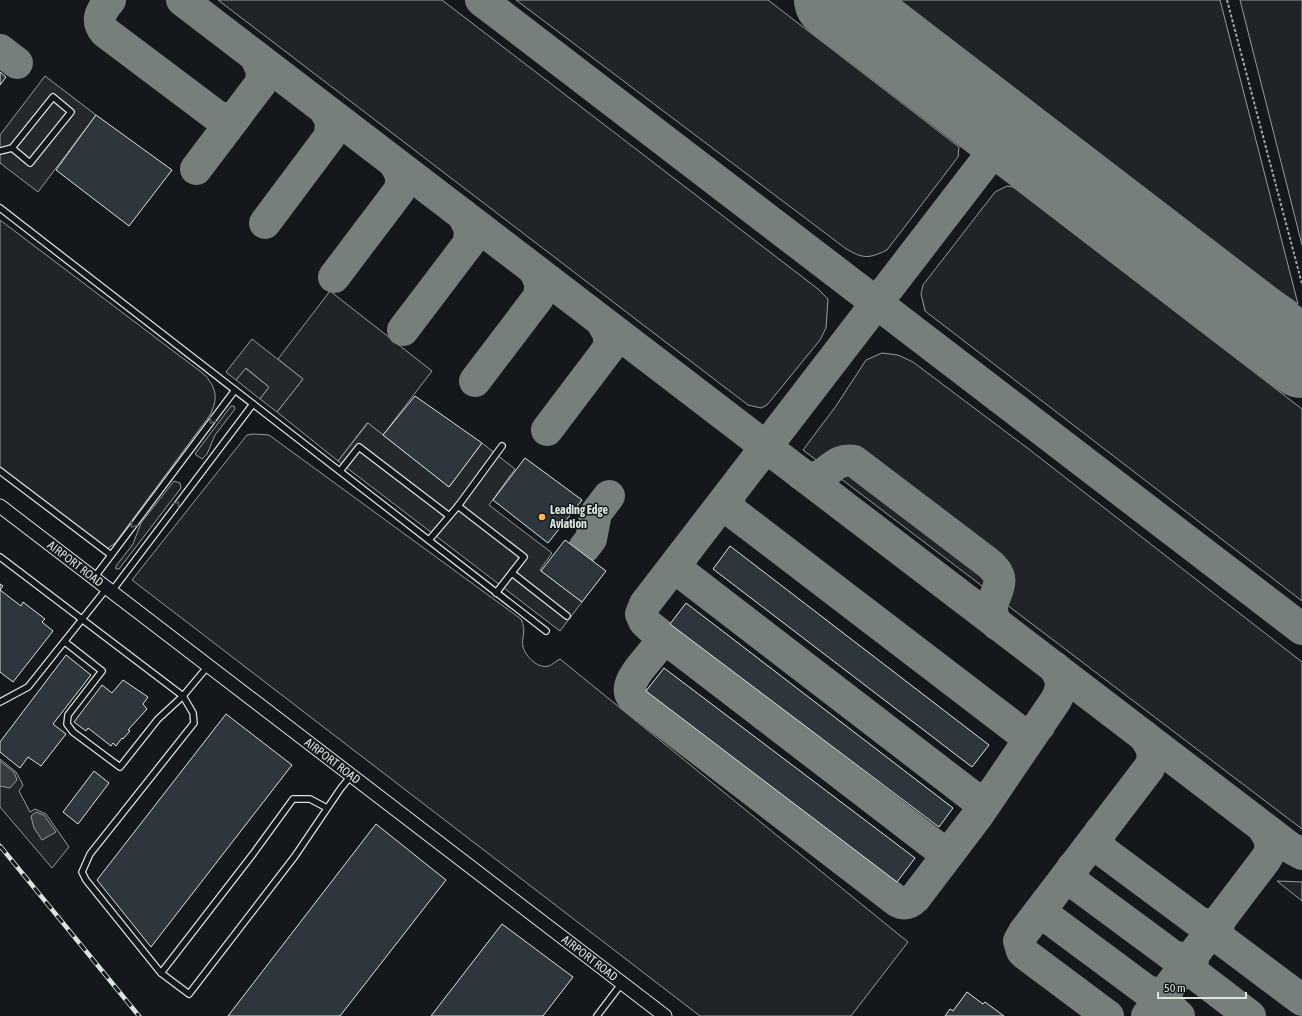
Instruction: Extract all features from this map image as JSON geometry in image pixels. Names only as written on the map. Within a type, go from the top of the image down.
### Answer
[{"type":"street","name":"AIRPORT ROAD","points":[[1,508],[665,1016]]},
{"type":"lane","points":[[0,151],[12,148],[53,97],[71,112],[30,163],[12,148]]},
{"type":"lane","points":[[0,208],[546,631]]},
{"type":"lane","points":[[94,578],[235,390]]},
{"type":"lane","points":[[0,702],[28,687],[82,620],[110,590],[253,404]]},
{"type":"lane","points":[[429,540],[448,515],[458,506],[502,446]]},
{"type":"lane","points":[[340,471],[359,447],[448,515]]},
{"type":"lane","points":[[0,471],[111,555]]},
{"type":"lane","points":[[458,506],[524,557],[496,593]]},
{"type":"lane","points":[[0,557],[183,696],[193,713],[194,723],[90,854],[82,872],[86,880],[161,973],[189,994],[295,856],[327,808],[352,776]]},
{"type":"lane","points":[[512,573],[567,616]]},
{"type":"lane","points":[[65,642],[102,671],[68,715],[67,724],[73,732],[120,767],[158,719],[183,696],[208,666]]},
{"type":"lane","points":[[161,973],[253,854],[293,799],[310,799],[327,808]]},
{"type":"lane","points":[[598,1016],[622,983]]},
{"type":"path","points":[[1227,0],[1302,284]]},
{"type":"shaded area","points":[[218,0],[442,0],[818,289],[828,299],[826,328],[820,340],[767,405],[761,408],[748,405]]},
{"type":"shaded area","points":[[516,0],[768,0],[959,147],[958,157],[887,250],[875,255],[861,256],[845,248]]},
{"type":"shaded area","points":[[900,0],[1220,0],[1298,304],[1275,288]]},
{"type":"shaded area","points":[[1240,0],[1302,0],[1302,245]]},
{"type":"shaded area","points":[[45,76],[96,115],[38,192],[0,163],[0,135]]},
{"type":"shaded area","points":[[1007,186],[1013,187],[1302,409],[1302,601],[925,311],[921,294],[923,285],[995,192]]},
{"type":"shaded area","points":[[0,220],[205,375],[214,390],[215,399],[210,415],[115,543],[106,550],[0,471]]},
{"type":"shaded area","points":[[330,291],[432,371],[383,435],[367,423],[338,461],[277,412],[303,379],[278,359]]},
{"type":"shaded area","points":[[252,339],[303,379],[277,412],[260,399],[269,387],[246,368],[236,380],[226,372]]},
{"type":"shaded area","points":[[882,353],[898,355],[913,362],[1030,450],[1302,662],[1302,829],[803,450],[836,406],[866,360]]},
{"type":"shaded area","points":[[245,368],[269,387],[260,399],[236,380]]},
{"type":"shaded area","points":[[231,406],[234,406],[235,409],[215,435],[207,454],[202,459],[195,454]]},
{"type":"shaded area","points":[[368,423],[449,487],[482,443],[515,469],[489,505],[552,553],[540,570],[582,602],[560,631],[338,461]]},
{"type":"shaded area","points":[[247,435],[269,435],[521,619],[524,627],[523,647],[527,655],[533,661],[541,666],[545,666],[550,665],[560,659],[908,942],[851,1016],[700,1016],[132,580]]},
{"type":"shaded area","points":[[174,481],[180,483],[181,488],[119,569],[116,569],[116,566],[133,544],[141,523]]},
{"type":"shaded area","points":[[0,759],[16,772],[23,785],[19,791],[30,812],[35,809],[46,814],[69,847],[52,868],[0,807]]},
{"type":"shaded area","points":[[0,761],[14,772],[17,780],[10,788],[0,786]]},
{"type":"shaded area","points":[[36,812],[44,815],[56,832],[42,840],[34,828],[31,816]]},
{"type":"shaded area","points":[[1277,881],[1302,882],[1302,901]]},
{"type":"building","points":[[0,72],[6,77],[0,85]]},
{"type":"building","points":[[96,115],[172,170],[129,226],[56,170]]},
{"type":"building","points":[[415,396],[482,443],[449,487],[383,435]]},
{"type":"building","name":"Leading Edge Aviation","points":[[525,458],[582,500],[548,543],[493,500]]},
{"type":"building","points":[[565,540],[606,571],[582,602],[541,571]]},
{"type":"building","points":[[730,546],[989,745],[972,767],[713,569]]},
{"type":"building","points":[[0,590],[21,606],[23,602],[45,619],[42,622],[53,631],[13,682],[0,672]]},
{"type":"building","points":[[686,603],[953,808],[939,827],[670,624]]},
{"type":"building","points":[[66,655],[91,675],[53,724],[66,734],[41,766],[28,757],[20,768],[0,752],[0,742]]},
{"type":"building","points":[[664,668],[915,858],[897,882],[646,691]]},
{"type":"building","points":[[123,680],[148,697],[143,704],[147,709],[128,730],[130,731],[123,739],[122,738],[116,746],[113,743],[111,746],[88,728],[86,731],[74,722],[102,685],[112,693]]},
{"type":"building","points":[[226,714],[292,765],[151,947],[97,880]]},
{"type":"building","points":[[94,771],[109,783],[78,824],[63,812]]},
{"type":"building","points":[[376,824],[446,880],[340,1016],[228,1016]]},
{"type":"building","points":[[502,924],[573,977],[543,1016],[431,1016]]},
{"type":"building","points":[[967,992],[983,1004],[985,1002],[1004,1016],[945,1016],[950,1009],[953,1011]]},
{"type":"taxiway","points":[[110,0],[100,16],[100,23],[105,32],[218,117],[229,119],[236,116]]},
{"type":"taxiway","points":[[182,0],[1289,847],[1302,854]]},
{"type":"taxiway","points":[[481,0],[1302,629]]},
{"type":"taxiway","points":[[0,50],[17,63]]},
{"type":"taxiway","points":[[196,169],[261,83],[262,70],[255,56]]},
{"type":"taxiway","points":[[955,845],[948,849],[938,848],[649,626],[644,621],[641,614],[645,604],[992,153],[995,146],[994,133],[988,122],[974,107]]},
{"type":"taxiway","points":[[265,223],[330,136],[331,121],[325,110]]},
{"type":"taxiway","points":[[987,160],[1000,149],[1012,146],[1024,149],[1039,157]]},
{"type":"taxiway","points":[[334,277],[399,191],[401,176],[394,163]]},
{"type":"taxiway","points":[[403,330],[469,243],[470,229],[463,215]]},
{"type":"taxiway","points":[[475,381],[538,298],[540,283],[533,269]]},
{"type":"taxiway","points":[[547,430],[609,348],[609,335],[602,322]]},
{"type":"taxiway","points":[[801,474],[810,477],[817,477],[839,463],[854,461],[987,562],[996,570],[999,578],[999,585],[992,606],[993,615],[997,624]]},
{"type":"taxiway","points":[[730,495],[728,505],[734,513],[1019,731],[1029,733],[1039,726]]},
{"type":"taxiway","points":[[584,548],[591,539],[596,513],[609,496]]},
{"type":"taxiway","points":[[683,555],[680,562],[680,567],[682,572],[687,577],[973,797],[982,799],[992,794]]},
{"type":"taxiway","points":[[654,630],[659,636],[659,644],[633,678],[630,685],[630,692],[633,698],[897,901],[902,903],[909,903],[915,898],[978,815],[1056,700],[1060,691],[1061,683],[1059,675],[1054,667]]},
{"type":"taxiway","points":[[1108,1016],[1025,954],[1022,951],[1019,941],[1024,932],[1149,768],[1153,756],[1149,744],[1144,736]]},
{"type":"taxiway","points":[[1147,1016],[1266,859],[1270,851],[1270,844],[1268,836],[1263,828]]},
{"type":"taxiway","points":[[1100,832],[1098,841],[1103,851],[1200,923],[1210,925],[1219,922]]},
{"type":"taxiway","points":[[1073,867],[1072,877],[1077,885],[1173,956],[1186,959],[1194,954]]},
{"type":"taxiway","points":[[1047,902],[1046,912],[1050,919],[1147,991],[1158,994],[1167,990]]},
{"type":"taxiway","points":[[1219,922],[1218,933],[1222,940],[1302,1000]]},
{"type":"taxiway","points":[[1194,954],[1192,965],[1195,974],[1250,1016]]},
{"type":"taxiway","points":[[1167,990],[1166,1004],[1179,1016]]},
{"type":"runway","points":[[834,0],[1302,358]]},
{"type":"railway","points":[[0,846],[139,1016]]},
{"type":"place","name":"Leading Edge Aviation","points":[[542,517]]}]
